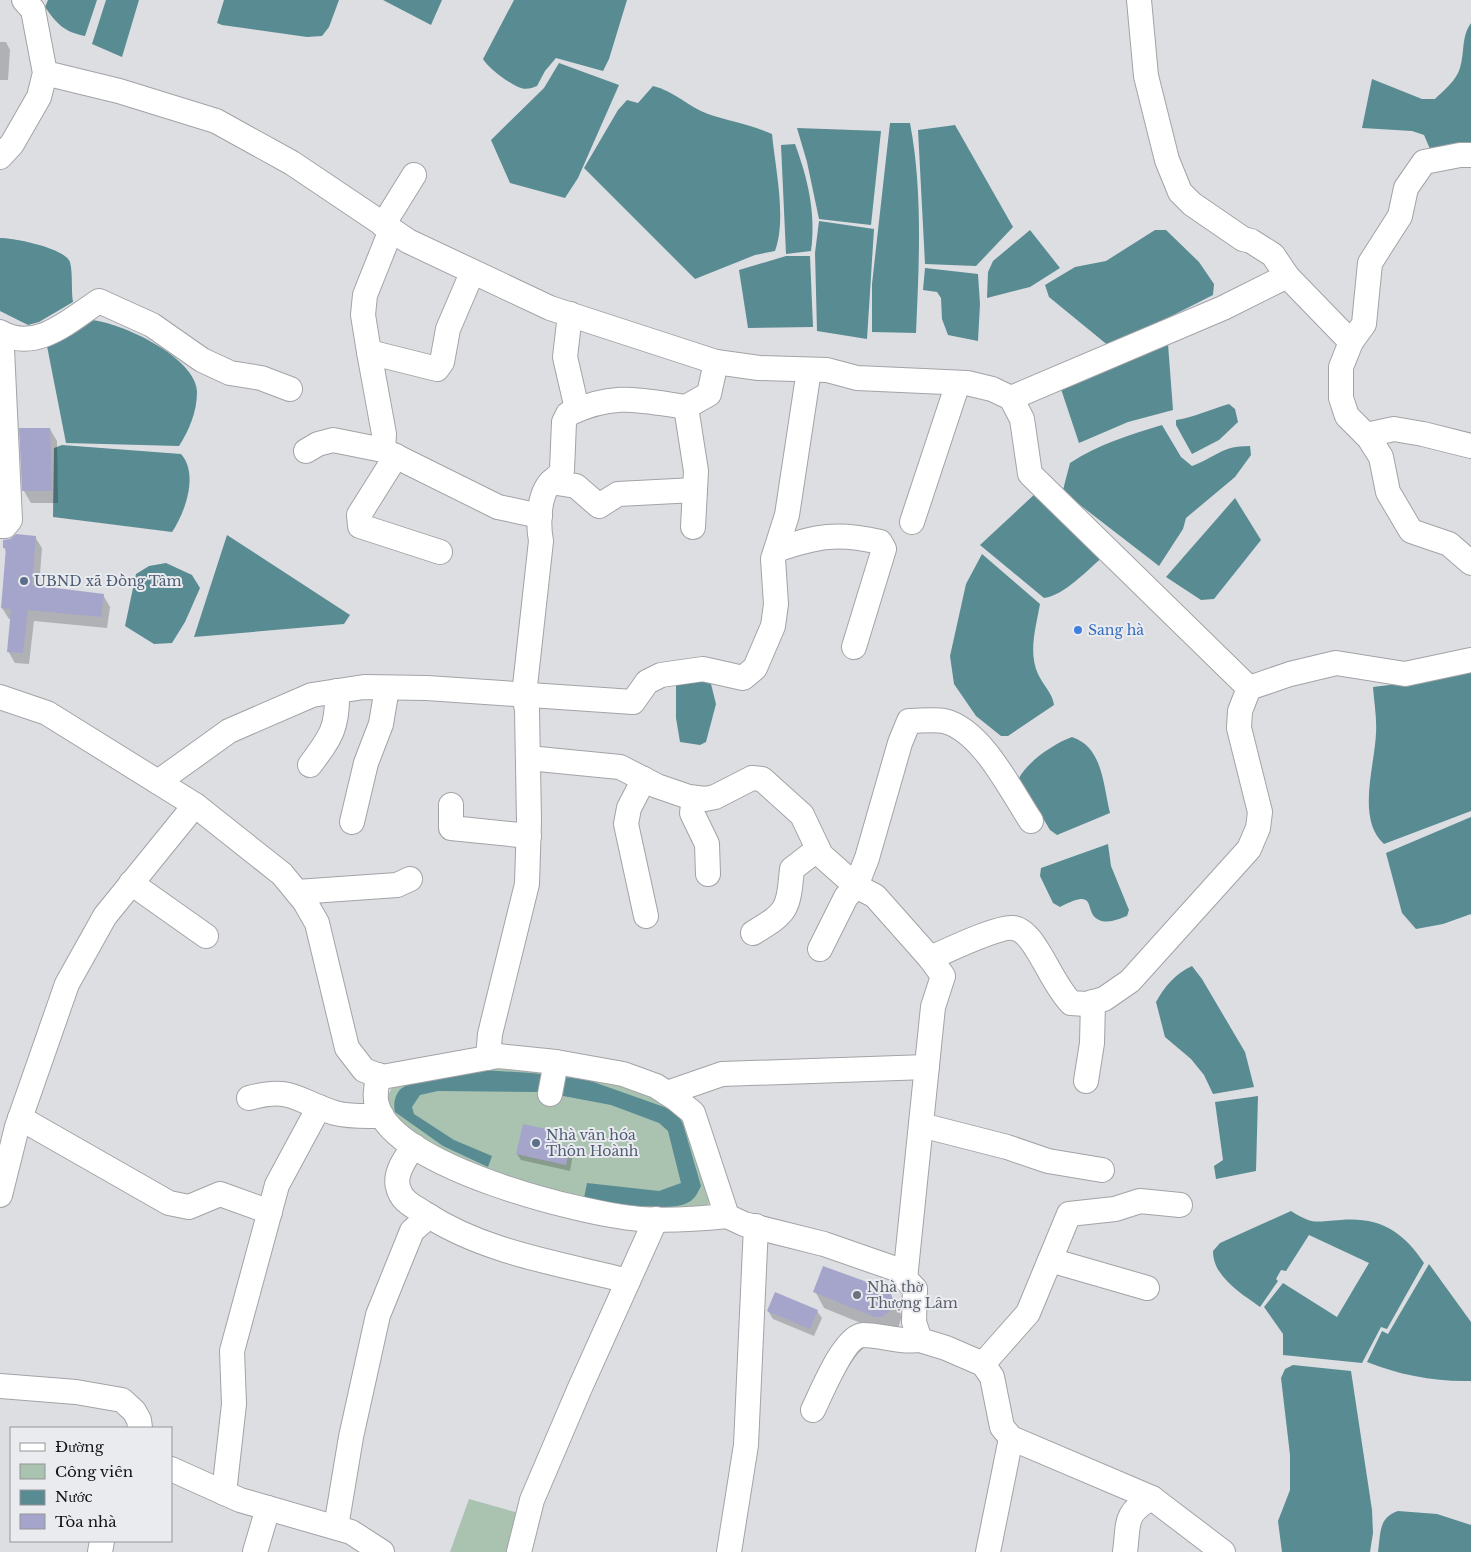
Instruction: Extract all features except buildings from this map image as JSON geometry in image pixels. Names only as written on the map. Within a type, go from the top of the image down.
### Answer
[{"type":"street","points":[[0,157],[12,144],[39,97],[45,73],[33,10],[24,0]]},
{"type":"street","points":[[1139,0],[1146,76],[1168,160],[1180,192],[1192,204],[1236,234],[1273,255],[1287,276],[1351,342]]},
{"type":"street","points":[[45,73],[119,91],[216,121],[292,163],[387,228],[472,273],[550,308],[716,362],[759,368],[827,370],[857,378],[958,383],[992,389],[1012,398],[1022,419],[1030,474],[1249,688]]},
{"type":"street","points":[[1471,155],[1460,155],[1424,162],[1406,188],[1400,216],[1370,263],[1364,324],[1351,342],[1341,367],[1341,398],[1348,416],[1366,435],[1381,457],[1388,492],[1411,531],[1449,544],[1471,563]]},
{"type":"street","points":[[414,175],[387,228],[365,295],[363,315],[384,434],[390,453],[359,515],[360,526],[440,552]]},
{"type":"street","points":[[369,352],[437,369],[442,362],[448,329],[472,273]]},
{"type":"street","points":[[1012,398],[1223,308],[1287,276]]},
{"type":"street","points":[[0,526],[5,526],[10,520],[1,341],[42,337],[99,301],[152,325],[202,360],[230,373],[261,378],[290,389]]},
{"type":"street","points":[[570,314],[565,358],[577,409]]},
{"type":"street","points":[[488,1058],[490,1034],[527,884],[529,836],[528,758],[527,710],[524,695],[541,541],[540,516],[542,501],[551,482],[559,477],[562,470],[564,422],[568,414],[590,404],[627,398],[686,407],[708,394],[716,362]]},
{"type":"street","points":[[158,782],[229,731],[312,696],[337,691],[364,687],[427,688],[633,702],[647,682],[661,675],[703,669],[743,678],[755,668],[773,626],[776,604],[772,559],[787,515],[809,370]]},
{"type":"street","points":[[912,522],[958,383]]},
{"type":"street","points":[[686,407],[696,471],[693,527]]},
{"type":"street","points":[[1366,435],[1394,429],[1471,446]]},
{"type":"street","points":[[306,451],[318,444],[333,440],[390,453],[498,507],[540,516]]},
{"type":"street","points":[[551,482],[576,486],[599,506],[618,494],[695,490]]},
{"type":"street","points":[[776,550],[828,536],[851,536],[880,542],[884,549],[854,647]]},
{"type":"street","points":[[930,958],[995,932],[1012,928],[1022,931],[1035,946],[1059,990],[1071,1003],[1093,1002],[1104,999],[1130,981],[1249,849],[1258,828],[1260,812],[1239,728],[1240,711],[1249,688],[1290,674],[1336,663],[1405,674],[1471,660]]},
{"type":"street","points":[[352,822],[366,763],[381,724],[387,688]]},
{"type":"street","points":[[310,765],[331,736],[338,714],[337,691]]},
{"type":"street","points":[[0,697],[47,713],[195,805],[282,874],[297,892],[317,923],[347,1048],[364,1070],[382,1077],[498,1056],[554,1076],[623,1074],[656,1086],[693,1113],[727,1216]]},
{"type":"street","points":[[820,949],[846,897],[856,886],[868,858],[900,742],[909,721],[944,721],[960,728],[977,742],[1031,821]]},
{"type":"street","points":[[528,758],[620,767],[657,786],[694,798],[715,797],[752,778],[762,779],[802,815],[821,855],[856,886],[875,896],[930,958],[943,976],[933,1007],[905,1279]]},
{"type":"street","points":[[644,779],[629,808],[626,824],[646,916]]},
{"type":"street","points":[[694,798],[692,813],[707,844],[708,874]]},
{"type":"street","points":[[0,1195],[5,1156],[67,984],[105,916],[195,805]]},
{"type":"street","points":[[451,805],[451,828],[529,836]]},
{"type":"street","points":[[753,933],[783,912],[790,890],[792,869],[818,849]]},
{"type":"street","points":[[297,892],[397,885],[410,879]]},
{"type":"street","points":[[132,883],[206,936]]},
{"type":"street","points":[[1086,1081],[1092,1043],[1093,1002]]},
{"type":"street","points":[[667,1093],[722,1074],[927,1067]]},
{"type":"street","points":[[378,1075],[376,1104],[388,1125],[414,1146],[444,1164],[515,1192],[594,1213],[656,1219],[691,1220],[727,1216],[756,1226],[824,1244],[896,1269],[915,1290],[914,1322],[920,1340]]},
{"type":"street","points":[[249,1098],[270,1092],[289,1094],[319,1107],[349,1116],[382,1116]]},
{"type":"street","points":[[224,1493],[234,1404],[232,1351],[277,1185],[319,1107]]},
{"type":"street","points":[[20,1118],[169,1203],[189,1207],[220,1194],[270,1212]]},
{"type":"street","points":[[921,1125],[1007,1147],[1048,1161],[1102,1170]]},
{"type":"street","points":[[414,1146],[407,1155],[398,1174],[398,1187],[404,1200],[450,1230],[506,1252],[628,1281]]},
{"type":"street","points":[[983,1364],[1028,1312],[1069,1214],[1115,1209],[1140,1201],[1180,1205]]},
{"type":"street","points":[[336,1527],[351,1437],[378,1315],[412,1231],[429,1216]]},
{"type":"street","points":[[519,1552],[532,1500],[656,1219]]},
{"type":"street","points":[[729,1552],[746,1445],[756,1226]]},
{"type":"street","points":[[1050,1260],[1147,1288]]},
{"type":"street","points":[[813,1410],[835,1364],[854,1338],[862,1335],[908,1342],[920,1340],[946,1348],[983,1364],[992,1377],[1002,1427],[1010,1438],[1152,1498],[1223,1552]]},
{"type":"street","points":[[0,1386],[76,1392],[122,1400],[134,1411],[139,1420],[140,1427]]},
{"type":"street","points":[[988,1552],[1010,1438]]},
{"type":"street","points":[[172,1469],[240,1500],[351,1532],[382,1552]]},
{"type":"street","points":[[1124,1552],[1129,1516],[1137,1506],[1152,1498]]},
{"type":"street","points":[[254,1552],[268,1508]]},
{"type":"green space","points":[[497,1064],[591,1075],[661,1098],[682,1112],[711,1199],[707,1206],[694,1211],[654,1215],[514,1186],[404,1130],[384,1104],[393,1085]]},
{"type":"green space","points":[[469,1499],[522,1514],[515,1552],[450,1552]]},
{"type":"water","points":[[48,0],[97,0],[85,36],[66,30],[57,23],[45,7]]},
{"type":"water","points":[[106,0],[139,0],[122,57],[92,44]]},
{"type":"water","points":[[224,0],[339,0],[329,27],[322,36],[307,37],[217,23]]},
{"type":"water","points":[[383,0],[442,0],[431,25]]},
{"type":"water","points":[[514,0],[627,0],[609,59],[603,71],[556,58],[545,71],[537,86],[525,89],[512,83],[495,71],[483,59]]},
{"type":"water","points":[[1471,23],[1471,148],[1430,149],[1424,135],[1412,131],[1362,128],[1372,79],[1422,99],[1435,99],[1446,89],[1456,77],[1460,68],[1464,39]]},
{"type":"water","points":[[559,63],[619,85],[578,178],[565,198],[510,183],[491,140],[544,88]]},
{"type":"water","points":[[653,86],[668,91],[708,114],[772,134],[780,209],[780,224],[775,251],[755,255],[695,279],[584,168],[618,110],[627,100],[638,103]]},
{"type":"water","points":[[890,123],[910,123],[914,149],[919,228],[916,333],[872,332],[872,284]]},
{"type":"water","points":[[955,125],[1013,227],[976,266],[925,264],[918,130]]},
{"type":"water","points":[[797,128],[881,131],[871,225],[819,219],[807,162]]},
{"type":"water","points":[[795,144],[804,170],[812,210],[811,251],[786,254],[781,145]]},
{"type":"water","points":[[819,221],[874,229],[867,339],[817,331],[815,253]]},
{"type":"water","points":[[1030,230],[1060,268],[1030,287],[987,298],[988,272],[993,261]]},
{"type":"water","points":[[1155,230],[1166,230],[1199,262],[1214,284],[1213,295],[1110,347],[1049,297],[1045,285],[1075,267],[1106,261]]},
{"type":"water","points":[[0,238],[49,248],[66,257],[71,267],[73,302],[39,322],[28,325],[0,311]]},
{"type":"water","points":[[786,256],[810,256],[813,327],[748,328],[739,270]]},
{"type":"water","points":[[925,268],[978,274],[980,304],[978,341],[948,335],[942,319],[941,298],[937,292],[923,290]]},
{"type":"water","points":[[91,320],[104,322],[137,334],[171,354],[184,366],[193,379],[197,392],[194,414],[179,446],[66,443],[47,346]]},
{"type":"water","points":[[1168,344],[1173,410],[1128,422],[1079,443],[1059,383]]},
{"type":"water","points":[[1229,404],[1235,409],[1238,422],[1219,440],[1192,454],[1176,425],[1176,420]]},
{"type":"water","points":[[1162,425],[1181,457],[1192,466],[1225,450],[1240,446],[1250,446],[1251,455],[1235,477],[1186,518],[1183,529],[1159,566],[1063,490],[1070,463],[1103,445]]},
{"type":"water","points":[[62,445],[181,454],[189,472],[188,493],[181,515],[172,532],[53,517],[54,448]]},
{"type":"water","points":[[1037,492],[1103,557],[1068,587],[1052,596],[1044,598],[980,545]]},
{"type":"water","points":[[1235,498],[1261,540],[1214,599],[1201,600],[1166,577]]},
{"type":"water","points":[[227,535],[350,615],[344,624],[194,637]]},
{"type":"water","points":[[982,554],[1040,604],[1033,648],[1035,666],[1052,697],[1054,705],[1008,736],[1001,736],[976,716],[954,684],[950,656],[966,584]]},
{"type":"water","points":[[166,563],[192,575],[200,588],[185,622],[172,643],[154,644],[125,626],[136,574],[149,566]]},
{"type":"water","points":[[1471,669],[1471,811],[1384,844],[1376,833],[1371,821],[1369,806],[1376,727],[1373,687],[1414,682]]},
{"type":"water","points":[[710,680],[716,704],[706,742],[700,745],[680,742],[676,718],[676,684]]},
{"type":"water","points":[[1072,737],[1090,749],[1096,758],[1103,779],[1110,813],[1057,835],[1050,830],[1019,778],[1042,753]]},
{"type":"water","points":[[1471,817],[1471,914],[1443,924],[1416,929],[1402,913],[1386,853]]},
{"type":"water","points":[[1108,844],[1111,866],[1129,910],[1127,916],[1113,921],[1102,921],[1094,916],[1085,900],[1072,901],[1060,907],[1053,903],[1040,876],[1041,868]]},
{"type":"water","points":[[1192,966],[1202,979],[1245,1052],[1254,1087],[1213,1094],[1204,1075],[1191,1059],[1165,1037],[1156,1002],[1171,981],[1181,972]]},
{"type":"water","points":[[482,1070],[532,1073],[588,1080],[667,1108],[678,1115],[683,1124],[701,1186],[689,1202],[668,1207],[638,1206],[584,1198],[587,1183],[659,1191],[681,1183],[668,1131],[659,1123],[611,1105],[542,1092],[438,1091],[420,1095],[412,1107],[414,1114],[454,1140],[492,1156],[488,1167],[443,1146],[395,1112],[394,1102],[396,1096],[402,1088],[410,1084],[430,1078]]},
{"type":"water","points":[[1258,1096],[1256,1171],[1216,1179],[1214,1166],[1223,1160],[1215,1102]]},
{"type":"water","points":[[1291,1211],[1315,1222],[1355,1220],[1379,1224],[1399,1235],[1424,1263],[1387,1329],[1381,1327],[1362,1363],[1283,1355],[1283,1334],[1264,1307],[1283,1283],[1337,1317],[1369,1263],[1309,1235],[1286,1271],[1281,1270],[1276,1279],[1278,1281],[1260,1307],[1229,1284],[1218,1269],[1213,1251],[1220,1243]]},
{"type":"water","points":[[1429,1264],[1471,1322],[1471,1381],[1418,1377],[1392,1371],[1367,1362],[1382,1331],[1388,1334]]},
{"type":"water","points":[[1293,1365],[1351,1371],[1372,1510],[1373,1533],[1370,1552],[1282,1552],[1278,1521],[1290,1490],[1290,1455],[1281,1378],[1285,1369]]},
{"type":"water","points":[[1398,1511],[1437,1514],[1471,1525],[1471,1552],[1378,1552],[1380,1533],[1384,1522]]},
{"type":"place","name":"UBND xã Đồng Tâm","points":[[24,581]]},
{"type":"place","name":"Sang hà","points":[[1078,630]]},
{"type":"place","name":"Nhà văn hóa Thôn Hoành","points":[[536,1143]]},
{"type":"place","name":"Nhà thờ Thượng Lâm","points":[[857,1295]]}]
